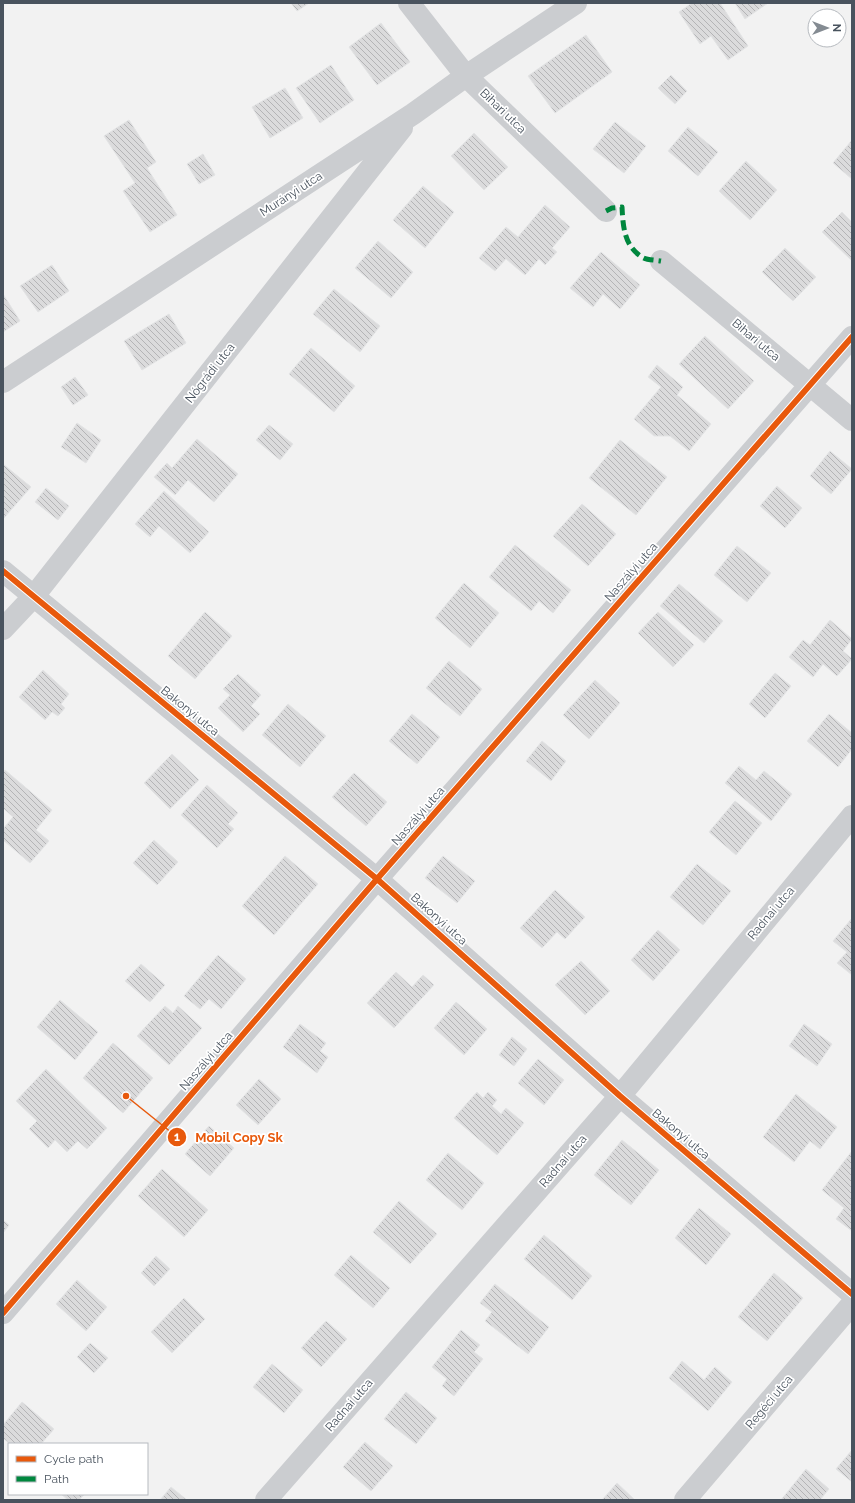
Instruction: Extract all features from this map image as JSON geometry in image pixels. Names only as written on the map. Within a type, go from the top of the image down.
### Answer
[{"type":"street","name":"Bihari utca","points":[[409,3],[466,76],[606,211]]},
{"type":"street","name":"Murányi utca","points":[[3,382],[414,114],[466,76],[576,3]]},
{"type":"street","name":"Nógrádi utca","points":[[3,629],[34,596],[414,114]]},
{"type":"street","name":"Bihari utca","points":[[661,260],[852,420]]},
{"type":"street","name":"Naszályi utca","points":[[3,1313],[377,879],[852,337]]},
{"type":"street","name":"Bakonyi utca","points":[[3,571],[377,879],[620,1096],[852,1294]]},
{"type":"street","name":"Radnai utca","points":[[266,1500],[620,1096],[852,816]]},
{"type":"street","name":"Regéci utca","points":[[685,1500],[852,1304]]},
{"type":"building","points":[[291,3],[309,3],[297,11]]},
{"type":"building","points":[[692,3],[720,3],[748,46],[728,60],[711,36],[700,44],[679,12]]},
{"type":"building","points":[[735,3],[768,3],[745,19]]},
{"type":"building","points":[[381,23],[410,62],[377,85],[349,47]]},
{"type":"building","points":[[586,35],[612,72],[555,113],[528,76]]},
{"type":"building","points":[[331,65],[354,100],[320,123],[296,88]]},
{"type":"building","points":[[671,75],[687,91],[675,104],[658,88]]},
{"type":"building","points":[[285,88],[303,118],[270,138],[252,107]]},
{"type":"building","points":[[129,120],[156,162],[147,168],[177,215],[150,232],[123,191],[135,183],[104,136]]},
{"type":"building","points":[[615,122],[646,146],[624,173],[593,149]]},
{"type":"building","points":[[688,127],[718,152],[698,176],[668,151]]},
{"type":"building","points":[[474,133],[508,167],[484,190],[451,156]]},
{"type":"building","points":[[852,140],[852,179],[833,163]]},
{"type":"building","points":[[203,154],[215,175],[199,184],[187,164]]},
{"type":"building","points":[[746,161],[777,190],[750,220],[719,191]]},
{"type":"building","points":[[423,186],[454,212],[425,248],[393,220]]},
{"type":"building","points":[[545,205],[570,227],[552,248],[557,252],[545,265],[539,259],[525,275],[506,259],[495,271],[479,258],[506,227],[518,237]]},
{"type":"building","points":[[842,212],[852,222],[852,261],[822,232]]},
{"type":"building","points":[[378,241],[413,272],[391,298],[355,268]]},
{"type":"building","points":[[785,248],[816,277],[793,301],[762,272]]},
{"type":"building","points":[[601,252],[640,285],[620,309],[603,294],[593,307],[570,288]]},
{"type":"building","points":[[52,265],[69,291],[38,312],[20,286]]},
{"type":"building","points":[[334,289],[380,326],[360,352],[313,314]]},
{"type":"building","points":[[3,294],[20,321],[3,332]]},
{"type":"building","points":[[169,314],[186,343],[142,370],[124,341]]},
{"type":"building","points":[[705,336],[754,381],[728,409],[679,364]]},
{"type":"building","points":[[311,348],[355,386],[334,412],[289,374]]},
{"type":"building","points":[[657,365],[683,387],[677,395],[711,424],[689,451],[670,436],[654,436],[634,419],[661,387],[648,377]]},
{"type":"building","points":[[75,377],[88,395],[73,405],[61,387]]},
{"type":"building","points":[[77,423],[101,440],[86,463],[61,447]]},
{"type":"building","points":[[269,425],[293,444],[280,460],[256,440]]},
{"type":"building","points":[[197,439],[238,474],[214,502],[188,480],[175,495],[154,477],[167,463],[172,468]]},
{"type":"building","points":[[620,440],[667,477],[636,515],[589,478]]},
{"type":"building","points":[[830,451],[852,469],[831,494],[810,476]]},
{"type":"building","points":[[3,464],[31,487],[4,518],[3,517]]},
{"type":"building","points":[[777,486],[802,508],[785,528],[760,506]]},
{"type":"building","points":[[46,488],[69,506],[58,520],[35,502]]},
{"type":"building","points":[[164,491],[209,532],[190,553],[159,526],[150,537],[135,524]]},
{"type":"building","points":[[582,504],[616,534],[588,566],[553,536]]},
{"type":"building","points":[[515,545],[571,590],[553,613],[539,601],[531,611],[489,577]]},
{"type":"building","points":[[737,546],[771,573],[747,602],[714,575]]},
{"type":"building","points":[[464,583],[499,613],[470,648],[435,618]]},
{"type":"building","points":[[679,584],[723,621],[704,643],[660,606]]},
{"type":"building","points":[[205,612],[232,636],[195,679],[168,656]]},
{"type":"building","points":[[658,612],[694,645],[673,667],[638,633]]},
{"type":"building","points":[[830,620],[852,639],[843,651],[852,659],[837,676],[823,664],[813,677],[789,657],[803,640],[810,645]]},
{"type":"building","points":[[449,661],[482,689],[460,716],[426,688]]},
{"type":"building","points":[[43,670],[69,694],[61,704],[65,708],[58,716],[52,712],[45,720],[19,697]]},
{"type":"building","points":[[775,673],[791,686],[765,718],[749,704]]},
{"type":"building","points":[[238,674],[261,695],[251,706],[260,714],[243,732],[218,708],[230,695],[223,689]]},
{"type":"building","points":[[595,680],[620,703],[589,739],[563,715]]},
{"type":"building","points":[[288,704],[326,736],[300,767],[262,735]]},
{"type":"building","points":[[412,714],[440,737],[417,764],[389,741]]},
{"type":"building","points":[[829,714],[852,733],[852,749],[838,767],[807,741]]},
{"type":"building","points":[[542,741],[566,761],[551,781],[526,761]]},
{"type":"building","points":[[172,754],[199,780],[170,809],[144,783]]},
{"type":"building","points":[[739,766],[756,780],[764,771],[792,794],[771,821],[725,783]]},
{"type":"building","points":[[5,770],[52,810],[36,830],[49,841],[30,863],[3,840],[3,829],[13,817],[3,808],[3,773]]},
{"type":"building","points":[[354,773],[387,802],[366,826],[332,797]]},
{"type":"building","points":[[207,785],[238,813],[228,824],[234,829],[217,848],[181,815]]},
{"type":"building","points":[[735,801],[762,823],[736,855],[709,832]]},
{"type":"building","points":[[154,840],[178,862],[157,885],[133,863]]},
{"type":"building","points":[[285,856],[318,884],[274,935],[242,906]]},
{"type":"building","points":[[443,856],[475,881],[457,903],[425,878]]},
{"type":"building","points":[[697,864],[731,891],[703,925],[670,897]]},
{"type":"building","points":[[555,890],[585,917],[565,939],[557,932],[542,948],[520,928]]},
{"type":"building","points":[[852,918],[852,975],[837,963],[847,952],[833,941]]},
{"type":"building","points":[[658,930],[680,950],[653,981],[631,960]]},
{"type":"building","points":[[218,955],[246,979],[221,1009],[209,999],[200,1009],[184,996]]},
{"type":"building","points":[[581,961],[610,991],[585,1015],[555,985]]},
{"type":"building","points":[[141,964],[165,985],[150,1002],[125,981]]},
{"type":"building","points":[[396,972],[412,987],[423,975],[434,985],[394,1028],[367,1003]]},
{"type":"building","points":[[60,1000],[98,1032],[75,1060],[37,1027]]},
{"type":"building","points":[[456,1002],[487,1029],[464,1055],[434,1028]]},
{"type":"building","points":[[165,1006],[173,1013],[178,1006],[202,1028],[169,1065],[137,1036]]},
{"type":"building","points":[[300,1024],[326,1043],[320,1051],[328,1057],[317,1073],[283,1047]]},
{"type":"building","points":[[804,1024],[832,1044],[817,1066],[789,1046]]},
{"type":"building","points":[[512,1037],[527,1049],[514,1066],[499,1055]]},
{"type":"building","points":[[113,1043],[153,1078],[123,1113],[83,1078]]},
{"type":"building","points":[[538,1059],[564,1080],[544,1105],[518,1083]]},
{"type":"building","points":[[46,1069],[107,1128],[87,1149],[78,1141],[67,1152],[55,1140],[48,1148],[29,1129],[37,1121],[16,1101]]},
{"type":"building","points":[[259,1079],[281,1099],[258,1125],[236,1105]]},
{"type":"building","points":[[477,1092],[483,1098],[488,1092],[497,1100],[492,1106],[501,1114],[506,1108],[524,1123],[497,1155],[454,1118]]},
{"type":"building","points":[[796,1094],[837,1127],[820,1149],[810,1141],[794,1162],[763,1137]]},
{"type":"building","points":[[209,1126],[234,1148],[210,1176],[185,1154]]},
{"type":"building","points":[[622,1140],[659,1170],[631,1205],[594,1175]]},
{"type":"building","points":[[852,1151],[852,1231],[836,1219],[844,1208],[822,1190]]},
{"type":"building","points":[[448,1153],[484,1183],[462,1210],[426,1180]]},
{"type":"building","points":[[162,1169],[208,1210],[184,1237],[138,1196]]},
{"type":"building","points":[[399,1201],[437,1234],[410,1264],[373,1232]]},
{"type":"building","points":[[699,1208],[731,1234],[706,1265],[675,1238]]},
{"type":"building","points":[[3,1220],[9,1225],[3,1233]]},
{"type":"building","points":[[544,1235],[592,1276],[572,1300],[524,1259]]},
{"type":"building","points":[[351,1255],[390,1288],[373,1308],[334,1275]]},
{"type":"building","points":[[156,1256],[170,1269],[154,1286],[141,1273]]},
{"type":"building","points":[[774,1273],[803,1298],[767,1341],[738,1317]]},
{"type":"building","points":[[77,1280],[107,1307],[86,1331],[56,1304]]},
{"type":"building","points":[[495,1284],[549,1327],[528,1354],[485,1321],[492,1312],[480,1303]]},
{"type":"building","points":[[184,1298],[205,1319],[172,1353],[151,1332]]},
{"type":"building","points":[[326,1321],[347,1339],[321,1367],[301,1348]]},
{"type":"building","points":[[461,1330],[480,1345],[474,1352],[483,1359],[454,1396],[442,1386],[447,1379],[432,1367]]},
{"type":"building","points":[[90,1343],[108,1358],[94,1373],[77,1357]]},
{"type":"building","points":[[682,1361],[704,1380],[715,1367],[732,1382],[708,1411],[669,1378]]},
{"type":"building","points":[[272,1364],[303,1390],[284,1413],[253,1387]]},
{"type":"building","points":[[406,1392],[437,1418],[416,1444],[384,1419]]},
{"type":"building","points":[[22,1402],[54,1429],[42,1443],[9,1443],[3,1438],[3,1425]]},
{"type":"building","points":[[365,1442],[393,1466],[371,1491],[343,1467]]},
{"type":"building","points":[[852,1450],[852,1482],[836,1469]]},
{"type":"building","points":[[806,1469],[829,1489],[820,1500],[781,1500]]},
{"type":"building","points":[[617,1483],[634,1499],[633,1500],[602,1500]]},
{"type":"building","points":[[171,1487],[187,1500],[160,1500]]},
{"type":"building","points":[[62,1495],[84,1495],[79,1500],[68,1500]]},
{"type":"marked path","points":[[606,211],[612,208],[622,207],[624,228],[631,247],[644,258],[661,261]]},
{"type":"cycle path","points":[[3,1313],[377,879],[852,337]]},
{"type":"cycle path","points":[[3,571],[377,879],[620,1096],[852,1294]]},
{"type":"place","name":"Mobil Copy Sk","points":[[126,1096]]}]
